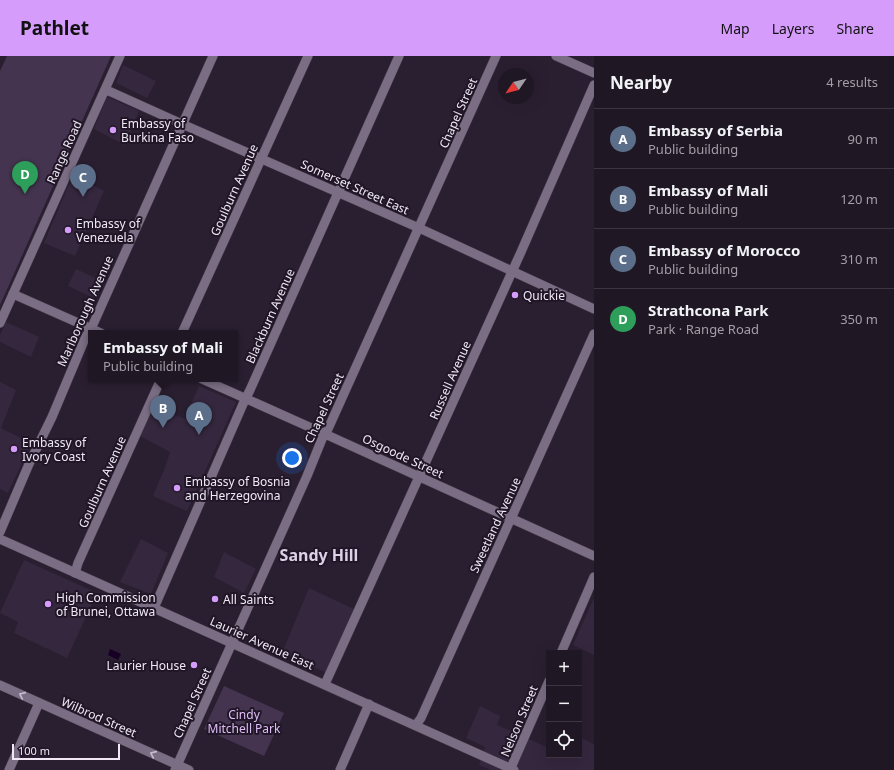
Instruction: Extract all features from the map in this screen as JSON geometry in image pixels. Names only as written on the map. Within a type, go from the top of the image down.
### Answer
[{"type":"street","name":"Range Road","points":[[0,323],[120,56]]},
{"type":"street","name":"Marlborough Avenue","points":[[91,328],[213,56]]},
{"type":"street","name":"Goulburn Avenue","points":[[183,330],[308,56]]},
{"type":"street","name":"Blackburn Avenue","points":[[154,608],[245,399],[399,56]]},
{"type":"street","name":"Chapel Street","points":[[176,767],[307,476],[322,439],[496,56]]},
{"type":"street","points":[[556,56],[594,73]]},
{"type":"street","name":"Russell Avenue","points":[[325,684],[512,272],[594,86]]},
{"type":"street","name":"Somerset Street East","points":[[105,90],[419,228],[594,309]]},
{"type":"street","points":[[13,294],[95,330]]},
{"type":"street","name":"Marlborough Avenue","points":[[0,532],[88,333]]},
{"type":"street","name":"Sweetland Avenue","points":[[416,725],[421,718],[511,518],[516,510],[594,334]]},
{"type":"street","name":"Goulburn Avenue","points":[[75,572],[160,382]]},
{"type":"street","name":"Osgoode Street","points":[[208,382],[594,556]]},
{"type":"street","name":"Laurier Avenue East","points":[[0,539],[416,725],[512,770]]},
{"type":"street","points":[[562,650],[594,578]]},
{"type":"street","name":"Wilbrod Street","points":[[0,685],[176,767],[189,770]]},
{"type":"street","name":"Nelson Street","points":[[512,770],[547,686]]},
{"type":"street","points":[[8,770],[39,703]]},
{"type":"street","points":[[340,770],[369,704]]},
{"type":"shaded area","points":[[123,65],[156,81],[147,98],[116,83]]},
{"type":"shaded area","points":[[107,97],[139,111],[125,145],[94,129]]},
{"type":"shaded area","points":[[73,175],[104,191],[75,256],[44,243]]},
{"type":"shaded area","points":[[76,269],[104,282],[96,299],[68,286]]},
{"type":"shaded area","points":[[6,322],[39,337],[31,357],[0,342],[0,335]]},
{"type":"shaded area","points":[[0,382],[16,390],[1,428],[31,443],[8,493],[0,489]]},
{"type":"shaded area","points":[[199,386],[236,402],[187,511],[153,496],[170,452],[140,436],[154,406],[185,419]]},
{"type":"shaded area","points":[[141,539],[168,553],[151,594],[120,582]]},
{"type":"shaded area","points":[[224,552],[256,569],[244,593],[214,577]]},
{"type":"shaded area","name":"High Commission of Brunei, Ottawa","points":[[24,560],[97,593],[67,658],[14,633],[18,622],[0,613]]},
{"type":"shaded area","points":[[309,588],[356,610],[327,673],[282,653]]},
{"type":"shaded area","points":[[594,598],[594,655],[573,645]]},
{"type":"shaded area","points":[[110,649],[121,654],[118,660],[108,655]]},
{"type":"shaded area","points":[[480,706],[500,716],[497,725],[546,747],[546,758],[582,758],[582,738],[594,744],[594,770],[491,770],[479,765],[485,747],[466,738]]},
{"type":"green space","points":[[7,56],[111,56],[0,305],[0,71]]},
{"type":"green space","name":"Cindy Mitchell Park","points":[[224,686],[284,713],[264,756],[204,729]]},
{"type":"place","name":"Embassy of Burkina Faso","points":[[113,130]]},
{"type":"place","name":"Strathcona Park","points":[[25,194]]},
{"type":"place","name":"Embassy of Morocco","points":[[83,197]]},
{"type":"place","name":"Embassy of Venezuela","points":[[68,230]]},
{"type":"place","name":"Quickie","points":[[515,295]]},
{"type":"place","name":"Embassy of Mali","points":[[163,428]]},
{"type":"place","name":"Embassy of Serbia","points":[[199,435]]},
{"type":"place","name":"Embassy of Ivory Coast","points":[[14,449]]},
{"type":"place","name":"Embassy of Bosnia and Herzegovina","points":[[177,488]]},
{"type":"place","name":"All Saints","points":[[215,599]]},
{"type":"place","name":"High Commission of Brunei, Ottawa","points":[[48,604]]},
{"type":"place","name":"Laurier House","points":[[194,665]]},
{"type":"district","name":"Sandy Hill","points":[[319,555]]}]
